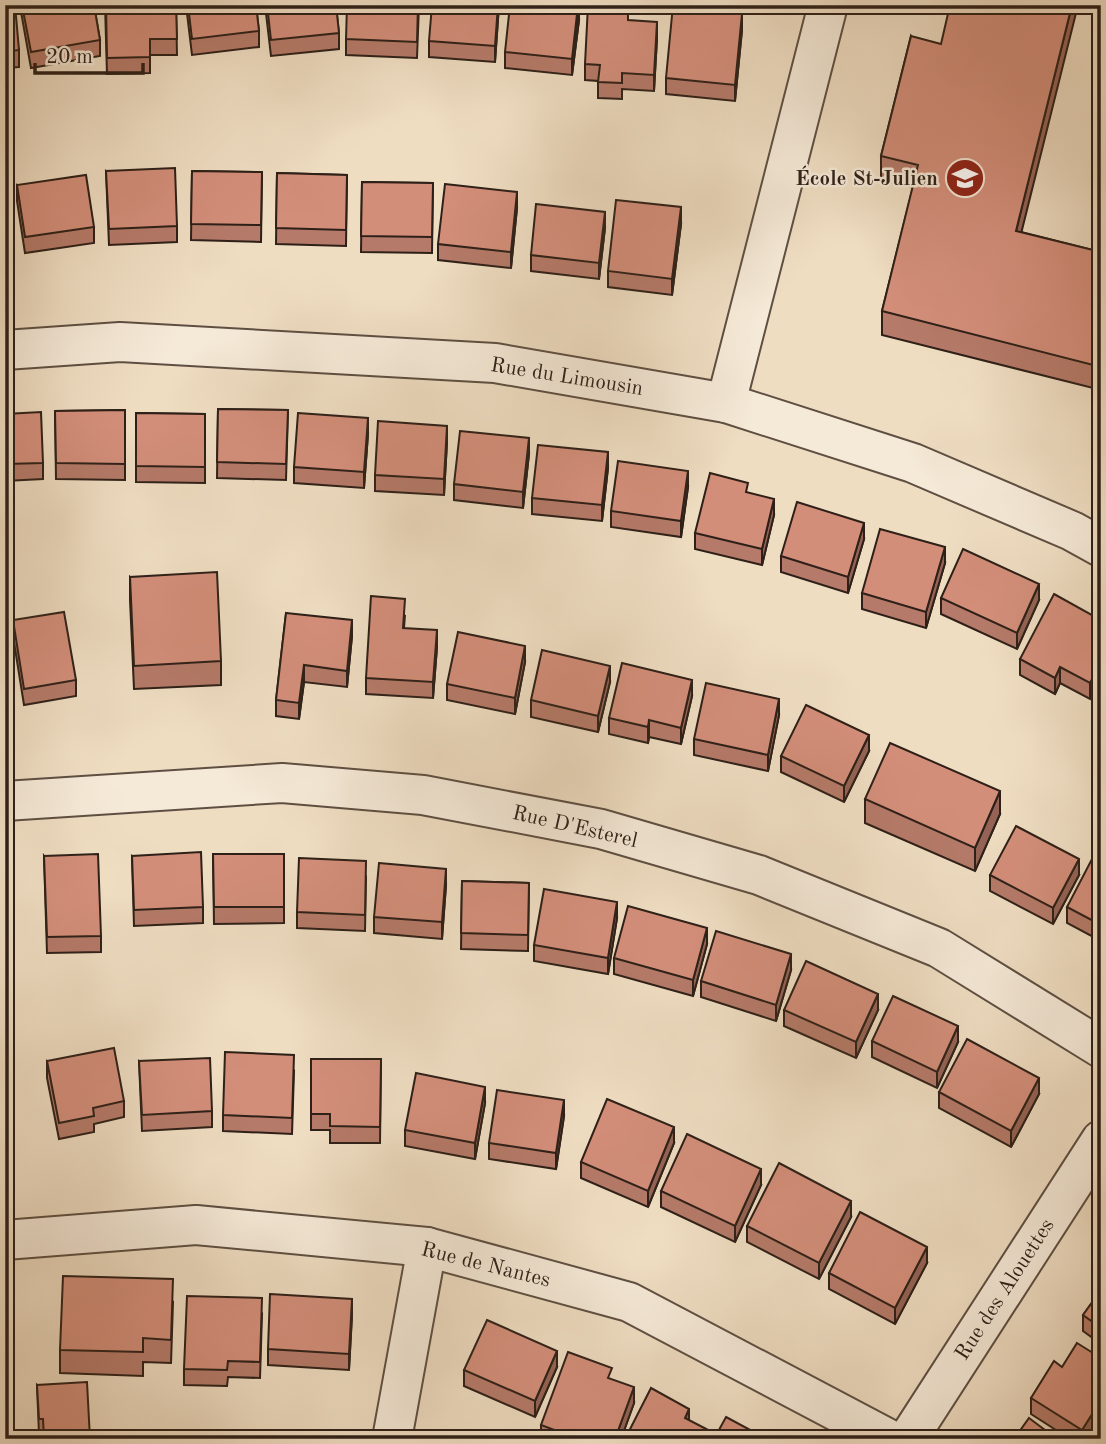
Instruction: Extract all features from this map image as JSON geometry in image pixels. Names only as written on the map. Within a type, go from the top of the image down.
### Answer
[{"type":"street","points":[[726,403],[828,5]]},
{"type":"street","name":"Rue du Limousin","points":[[5,350],[120,342],[495,363],[726,403],[913,463],[1072,531],[1101,547]]},
{"type":"street","name":"Rue D'Esterel","points":[[5,801],[282,783],[423,795],[601,829],[759,875],[939,948],[1101,1048]]},
{"type":"street","name":"Rue des Alouettes","points":[[908,1439],[1101,1140]]},
{"type":"street","name":"Rue de Nantes","points":[[5,1240],[195,1225],[427,1247],[629,1302],[889,1439]]},
{"type":"street","points":[[392,1439],[427,1247]]},
{"type":"building","points":[[5,5],[15,5],[19,50],[5,52]]},
{"type":"building","points":[[22,5],[94,5],[100,40],[31,52]]},
{"type":"building","points":[[106,5],[176,5],[177,39],[150,39],[150,57],[107,58]]},
{"type":"building","points":[[188,5],[256,5],[259,31],[192,39]]},
{"type":"building","points":[[267,5],[336,5],[339,33],[271,40]]},
{"type":"building","points":[[347,5],[418,5],[417,42],[346,39]]},
{"type":"building","points":[[432,5],[498,5],[495,46],[429,41]]},
{"type":"building","points":[[510,5],[578,5],[572,59],[505,52]]},
{"type":"building","points":[[588,5],[628,7],[628,20],[657,22],[654,75],[622,73],[622,83],[598,82],[600,65],[585,64]]},
{"type":"building","points":[[673,5],[720,5],[719,12],[742,14],[735,85],[666,78]]},
{"type":"building","points":[[950,5],[1072,5],[1016,231],[1101,252],[1101,367],[882,311],[918,165],[881,156],[911,36],[941,44]]},
{"type":"building","points":[[175,168],[177,226],[109,229],[106,171]]},
{"type":"building","points":[[192,171],[262,172],[261,225],[191,224]]},
{"type":"building","points":[[277,173],[347,175],[346,230],[276,228]]},
{"type":"building","points":[[86,175],[94,227],[25,237],[17,185]]},
{"type":"building","points":[[362,182],[433,183],[432,237],[361,236]]},
{"type":"building","points":[[445,184],[517,192],[511,252],[438,244]]},
{"type":"building","points":[[616,200],[681,207],[672,279],[608,271]]},
{"type":"building","points":[[536,204],[605,212],[599,263],[531,255]]},
{"type":"building","points":[[218,409],[288,410],[286,464],[217,462]]},
{"type":"building","points":[[125,410],[125,464],[56,463],[55,411]]},
{"type":"building","points":[[41,412],[43,463],[5,464],[5,414]]},
{"type":"building","points":[[136,413],[205,414],[205,467],[136,466]]},
{"type":"building","points":[[298,413],[368,418],[364,472],[294,467]]},
{"type":"building","points":[[378,421],[447,426],[444,479],[375,475]]},
{"type":"building","points":[[460,431],[529,438],[523,492],[454,484]]},
{"type":"building","points":[[538,445],[608,452],[602,505],[532,498]]},
{"type":"building","points":[[618,461],[688,471],[681,521],[611,511]]},
{"type":"building","points":[[710,473],[748,483],[746,492],[774,499],[762,549],[695,533]]},
{"type":"building","points":[[797,502],[864,523],[848,577],[781,556]]},
{"type":"building","points":[[880,529],[945,547],[926,612],[862,593]]},
{"type":"building","points":[[963,549],[1039,584],[1017,633],[941,598]]},
{"type":"building","points":[[217,572],[221,661],[134,666],[130,577]]},
{"type":"building","points":[[1054,594],[1101,620],[1101,663],[1090,683],[1060,667],[1055,678],[1020,659]]},
{"type":"building","points":[[371,596],[405,599],[403,628],[437,630],[433,682],[366,678]]},
{"type":"building","points":[[64,612],[76,680],[24,689],[13,620]]},
{"type":"building","points":[[286,613],[352,620],[347,671],[304,665],[299,703],[276,700]]},
{"type":"building","points":[[458,632],[525,646],[515,698],[447,684]]},
{"type":"building","points":[[542,650],[610,666],[598,716],[531,700]]},
{"type":"building","points":[[622,663],[692,680],[681,728],[649,720],[648,727],[609,718]]},
{"type":"building","points":[[706,683],[779,699],[768,755],[694,739]]},
{"type":"building","points":[[806,705],[869,735],[844,786],[781,756]]},
{"type":"building","points":[[890,743],[1000,791],[975,848],[865,799]]},
{"type":"building","points":[[1016,826],[1079,859],[1053,908],[990,875]]},
{"type":"building","points":[[201,852],[203,907],[134,910],[132,856]]},
{"type":"building","points":[[98,854],[101,936],[47,937],[44,856]]},
{"type":"building","points":[[213,854],[284,854],[284,907],[214,907]]},
{"type":"building","points":[[299,858],[366,861],[365,915],[297,912]]},
{"type":"building","points":[[1092,859],[1101,863],[1101,925],[1067,907]]},
{"type":"building","points":[[379,863],[446,869],[442,922],[374,917]]},
{"type":"building","points":[[462,881],[529,883],[528,935],[461,933]]},
{"type":"building","points":[[544,889],[617,902],[608,958],[534,945]]},
{"type":"building","points":[[628,906],[707,928],[693,980],[614,958]]},
{"type":"building","points":[[716,931],[791,954],[776,1005],[701,981]]},
{"type":"building","points":[[806,961],[878,994],[856,1042],[784,1010]]},
{"type":"building","points":[[893,996],[958,1026],[937,1072],[872,1041]]},
{"type":"building","points":[[967,1039],[1039,1078],[1011,1131],[939,1092]]},
{"type":"building","points":[[114,1048],[124,1101],[93,1108],[94,1116],[59,1123],[47,1061]]},
{"type":"building","points":[[225,1052],[294,1055],[292,1118],[223,1115]]},
{"type":"building","points":[[210,1058],[212,1111],[142,1115],[139,1061]]},
{"type":"building","points":[[311,1059],[381,1059],[380,1127],[330,1126],[330,1114],[311,1114]]},
{"type":"building","points":[[416,1073],[485,1087],[475,1143],[405,1130]]},
{"type":"building","points":[[497,1090],[564,1100],[556,1153],[489,1143]]},
{"type":"building","points":[[607,1099],[674,1127],[648,1191],[581,1162]]},
{"type":"building","points":[[687,1134],[761,1169],[735,1226],[661,1191]]},
{"type":"building","points":[[779,1163],[851,1201],[819,1263],[747,1226]]},
{"type":"building","points":[[860,1212],[927,1247],[895,1308],[829,1273]]},
{"type":"building","points":[[63,1276],[173,1279],[171,1340],[143,1338],[143,1352],[60,1350]]},
{"type":"building","points":[[1101,1290],[1101,1328],[1083,1315]]},
{"type":"building","points":[[270,1294],[352,1299],[349,1354],[268,1349]]},
{"type":"building","points":[[187,1296],[262,1298],[260,1362],[228,1361],[227,1370],[184,1369]]},
{"type":"building","points":[[487,1320],[557,1351],[535,1401],[464,1370]]},
{"type":"building","points":[[1077,1343],[1101,1358],[1101,1400],[1082,1430],[1031,1398],[1054,1361],[1062,1367]]},
{"type":"building","points":[[568,1352],[612,1368],[608,1378],[634,1387],[615,1439],[578,1439],[541,1425]]},
{"type":"building","points":[[87,1382],[90,1439],[44,1439],[43,1419],[39,1419],[37,1385]]},
{"type":"building","points":[[651,1388],[689,1409],[685,1418],[712,1432],[708,1439],[625,1439]]},
{"type":"building","points":[[726,1417],[767,1439],[714,1439]]},
{"type":"building","points":[[1029,1418],[1057,1439],[1014,1439]]},
{"type":"building","points":[[249,1430],[249,1439],[194,1439],[194,1432]]},
{"type":"place","name":"École St-Julien","points":[[965,178]]}]
